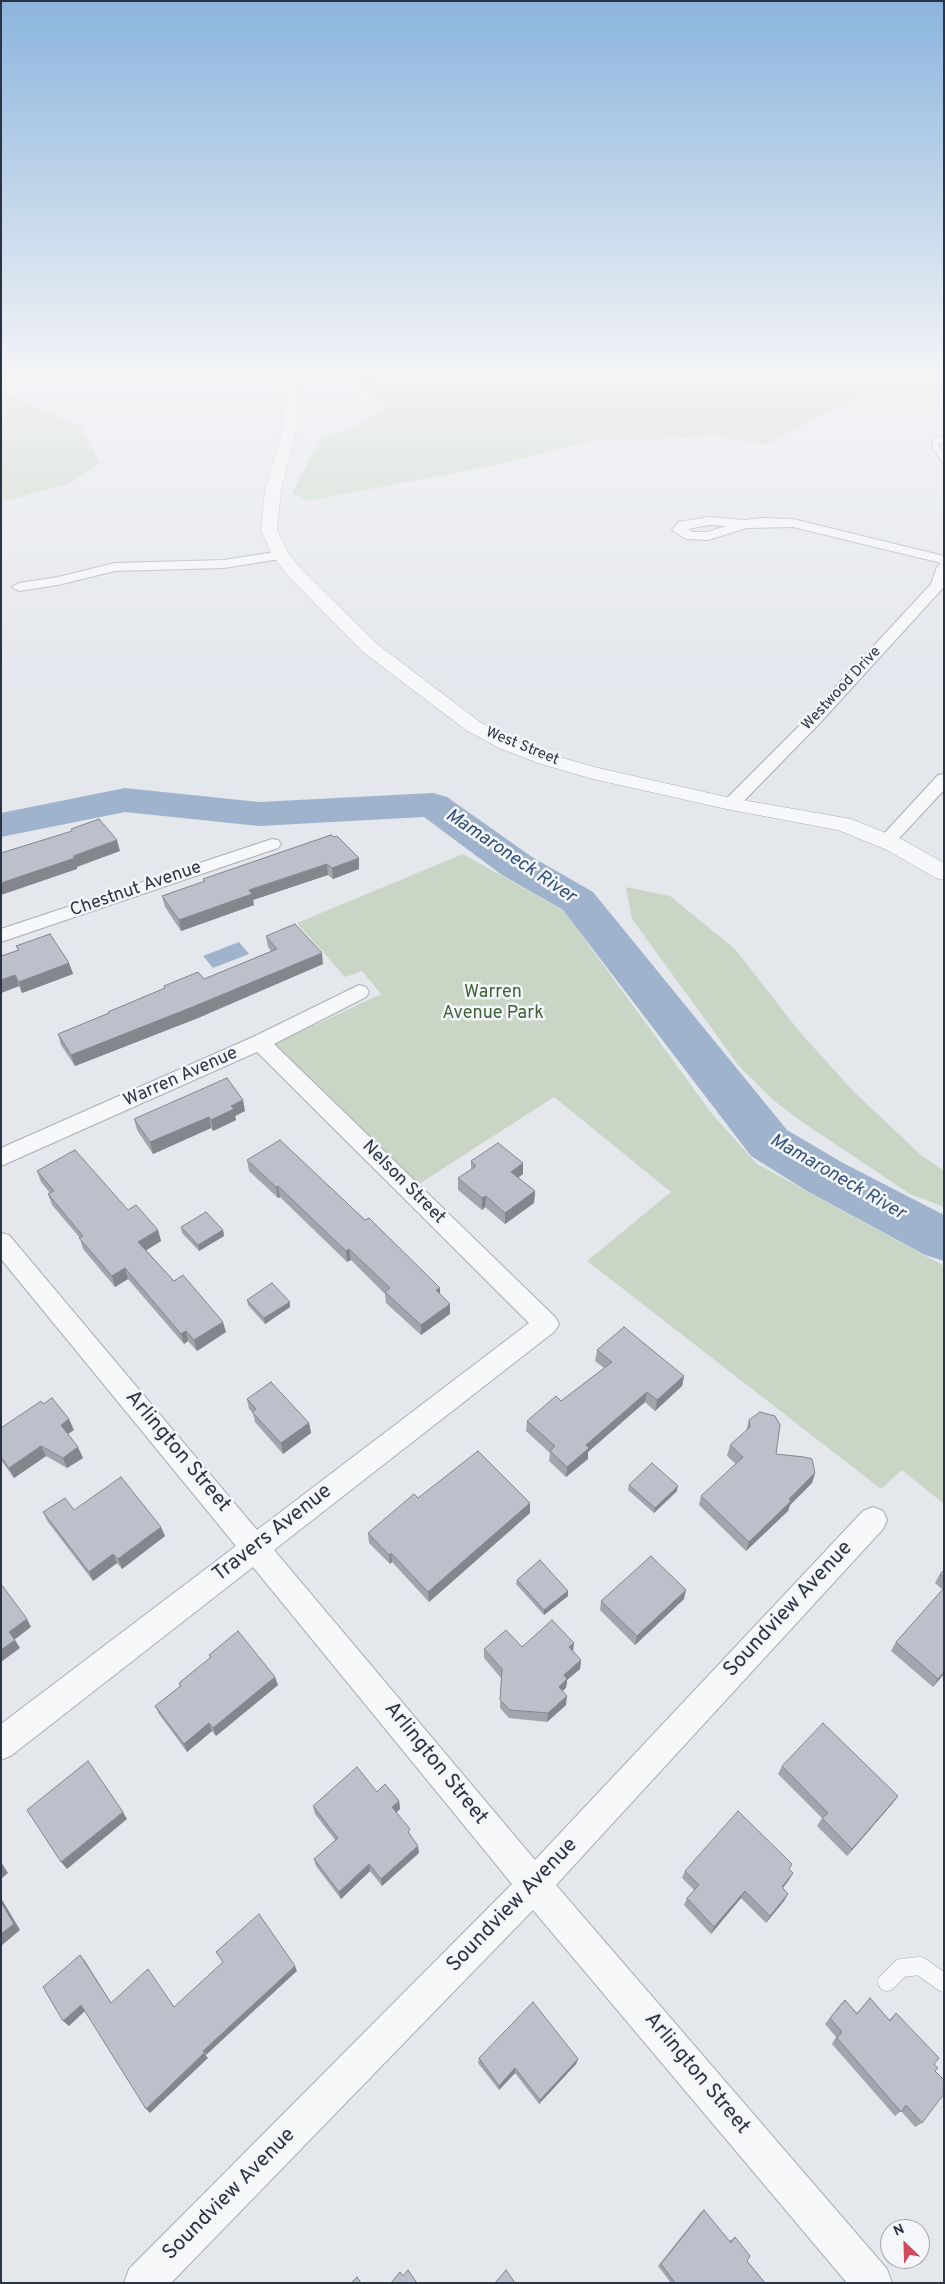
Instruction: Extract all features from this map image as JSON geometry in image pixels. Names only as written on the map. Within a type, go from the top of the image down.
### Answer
[{"type":"street","name":"West Street","points":[[277,477],[268,530],[281,555],[295,573],[370,648],[473,726],[506,744],[545,759],[593,773],[731,804],[843,824],[886,842],[944,873]]},
{"type":"street","points":[[745,524],[762,522],[793,523],[944,560]]},
{"type":"street","points":[[19,587],[115,567],[224,564],[281,555]]},
{"type":"street","name":"Westwood Drive","points":[[731,804],[812,722],[938,585],[944,568]]},
{"type":"street","points":[[886,842],[944,779]]},
{"type":"street","name":"Chestnut Avenue","points":[[1,936],[272,844]]},
{"type":"street","name":"Warren Avenue","points":[[1,1158],[260,1042],[359,992]]},
{"type":"street","name":"Nelson Street","points":[[260,1042],[546,1324]]},
{"type":"street","name":"Arlington Street","points":[[1,1242],[256,1547],[534,1885],[873,2283]]},
{"type":"street","name":"Travers Avenue","points":[[1,1744],[546,1324]]},
{"type":"street","name":"Soundview Avenue","points":[[152,2279],[534,1885],[873,1520]]},
{"type":"lane","points":[[887,1982],[901,1968],[920,1966],[944,1984]]},
{"type":"green space","points":[[1,477],[80,477],[69,484],[1,502]]},
{"type":"green space","points":[[300,477],[435,477],[308,501],[292,493]]},
{"type":"green space","name":"Warren Avenue Park","points":[[463,854],[564,911],[712,1114],[757,1164],[944,1266],[944,1504],[902,1470],[881,1489],[587,1261],[671,1192],[554,1097],[419,1184],[274,1044],[381,994],[362,971],[345,977],[297,923]]},
{"type":"green space","points":[[626,887],[670,896],[735,949],[799,1031],[853,1091],[921,1155],[944,1171],[944,1207],[910,1194],[805,1124],[773,1100],[739,1066],[632,919]]},
{"type":"water","points":[[239,942],[249,954],[213,968],[203,956]]},
{"type":"building","points":[[99,819],[117,840],[73,856],[75,858],[1,883],[1,853],[72,831],[71,829]]},
{"type":"building","points":[[331,835],[337,836],[359,858],[332,868],[327,864],[249,890],[252,894],[179,920],[162,896],[205,881],[203,879]]},
{"type":"building","points":[[295,924],[322,953],[71,1055],[58,1034],[198,972],[204,979],[277,949],[266,936]]},
{"type":"building","points":[[50,934],[69,963],[19,982],[15,975],[1,980],[1,956],[19,950],[16,946]]},
{"type":"building","points":[[227,1078],[243,1100],[231,1106],[234,1109],[211,1120],[209,1117],[150,1142],[134,1119]]},
{"type":"building","points":[[280,1140],[365,1220],[369,1218],[440,1288],[436,1290],[450,1304],[421,1325],[385,1292],[390,1288],[349,1249],[346,1251],[278,1186],[276,1187],[247,1160]]},
{"type":"building","points":[[498,1143],[523,1163],[511,1172],[535,1191],[505,1213],[486,1196],[482,1198],[458,1178],[476,1166],[471,1161]]},
{"type":"building","points":[[75,1150],[128,1210],[136,1205],[158,1230],[138,1242],[174,1281],[183,1275],[223,1322],[194,1340],[186,1331],[181,1334],[125,1268],[112,1276],[79,1238],[83,1236],[48,1194],[54,1191],[37,1171]]},
{"type":"building","points":[[206,1212],[223,1230],[198,1245],[181,1227]]},
{"type":"building","points":[[272,1283],[290,1302],[264,1318],[247,1300]]},
{"type":"building","points":[[624,1327],[684,1376],[657,1400],[647,1392],[586,1445],[589,1448],[567,1467],[550,1451],[555,1446],[527,1421],[556,1396],[561,1401],[612,1362],[597,1350]]},
{"type":"building","points":[[271,1382],[309,1423],[281,1443],[252,1412],[256,1409],[247,1399]]},
{"type":"building","points":[[52,1398],[69,1419],[61,1425],[78,1447],[63,1458],[41,1446],[9,1468],[1,1457],[1,1428],[41,1401],[43,1404]]},
{"type":"building","points":[[760,1412],[775,1416],[780,1425],[776,1454],[812,1459],[815,1473],[789,1499],[791,1501],[749,1542],[701,1496],[743,1457],[730,1445],[750,1427],[749,1420]]},
{"type":"building","points":[[478,1451],[530,1503],[428,1592],[391,1553],[389,1555],[368,1533],[414,1494],[418,1498]]},
{"type":"building","points":[[652,1463],[678,1486],[655,1508],[629,1485]]},
{"type":"building","points":[[121,1477],[161,1527],[118,1559],[113,1554],[89,1572],[43,1512],[65,1498],[74,1510]]},
{"type":"building","points":[[651,1556],[686,1590],[637,1636],[601,1601]]},
{"type":"building","points":[[540,1560],[568,1591],[544,1610],[517,1580]]},
{"type":"building","points":[[1,1584],[27,1619],[9,1632],[15,1640],[1,1650]]},
{"type":"building","points":[[944,1588],[944,1672],[938,1679],[896,1642]]},
{"type":"building","points":[[552,1620],[574,1643],[569,1647],[581,1660],[564,1675],[567,1679],[559,1687],[567,1696],[548,1713],[510,1710],[500,1700],[502,1669],[484,1649],[506,1630],[522,1647]]},
{"type":"building","points":[[238,1631],[275,1677],[213,1728],[209,1723],[184,1744],[155,1706],[181,1686],[179,1683],[211,1657],[209,1655]]},
{"type":"building","points":[[823,1723],[898,1796],[852,1849],[822,1818],[828,1813],[782,1766]]},
{"type":"building","points":[[88,1761],[123,1812],[61,1862],[27,1810]]},
{"type":"building","points":[[357,1767],[377,1792],[385,1784],[399,1801],[392,1807],[410,1829],[408,1832],[418,1846],[381,1879],[369,1864],[339,1892],[314,1859],[338,1838],[313,1806]]},
{"type":"building","points":[[738,1811],[792,1864],[789,1869],[793,1873],[782,1887],[788,1894],[770,1916],[745,1891],[714,1927],[687,1898],[699,1885],[685,1871]]},
{"type":"building","points":[[1,1902],[14,1924],[1,1934]]},
{"type":"building","points":[[259,1914],[295,1966],[203,2051],[204,2053],[146,2109],[81,2005],[63,2021],[43,1987],[80,1955],[111,2003],[148,1969],[174,2007],[223,1962],[216,1952]]},
{"type":"building","points":[[870,1998],[890,2021],[896,2013],[939,2058],[934,2064],[938,2068],[935,2071],[944,2080],[944,2094],[922,2123],[906,2105],[901,2112],[837,2038],[842,2032],[830,2018],[845,2000],[857,2014]]},
{"type":"building","points":[[533,2002],[578,2059],[540,2100],[515,2068],[499,2086],[479,2058]]},
{"type":"building","points":[[704,2210],[731,2243],[735,2237],[750,2256],[747,2261],[765,2283],[675,2283],[661,2264]]},
{"type":"building","points":[[408,2270],[417,2283],[391,2283],[400,2272],[403,2276]]},
{"type":"building","points":[[506,2270],[515,2283],[495,2283]]},
{"type":"building","points":[[357,2277],[361,2283],[351,2283]]},
{"type":"waterway","name":"Mamaroneck River","points":[[1,825],[125,800],[259,814],[433,805],[517,866],[578,901],[769,1143],[825,1177],[944,1240]]}]
